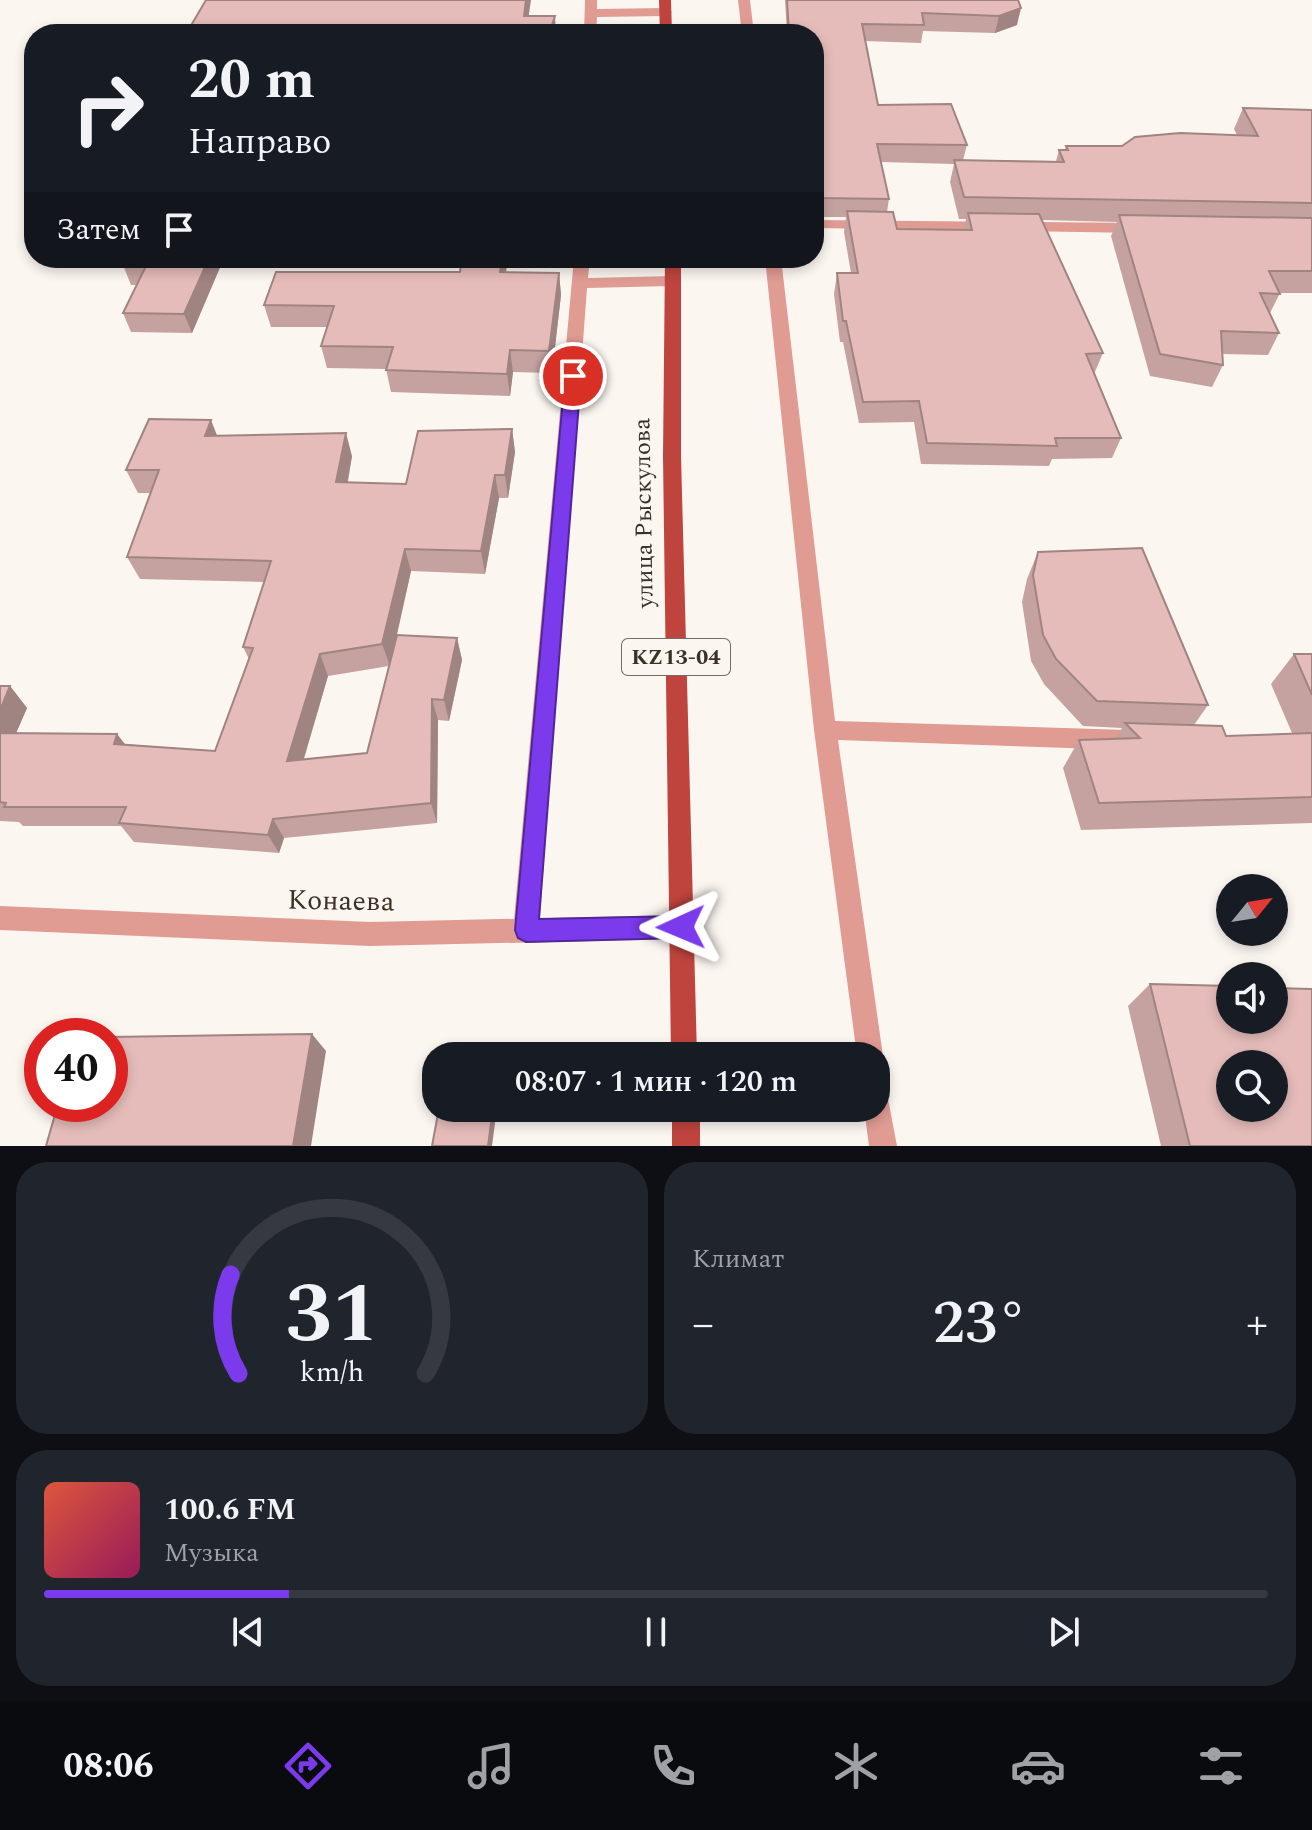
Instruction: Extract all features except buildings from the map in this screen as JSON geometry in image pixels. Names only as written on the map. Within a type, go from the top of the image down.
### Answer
[{"type":"main road","name":"улица Рыскулова","points":[[673,268],[673,472],[684,1042]]},
{"type":"main road","points":[[686,1122],[686,1146]]},
{"type":"street","points":[[744,0],[747,24]]},
{"type":"street","points":[[591,6],[665,6]]},
{"type":"street","points":[[824,224],[1159,229]]},
{"type":"street","points":[[526,930],[582,268]]},
{"type":"street","points":[[774,268],[825,730],[868,1042]]},
{"type":"street","points":[[581,283],[672,281]]},
{"type":"street","points":[[825,730],[1150,741]]},
{"type":"street","name":"Конаева","points":[[0,918],[370,934],[681,927]]},
{"type":"street","points":[[880,1122],[883,1146]]},
{"type":"route","points":[[573,376],[526,930],[681,927]]}]
